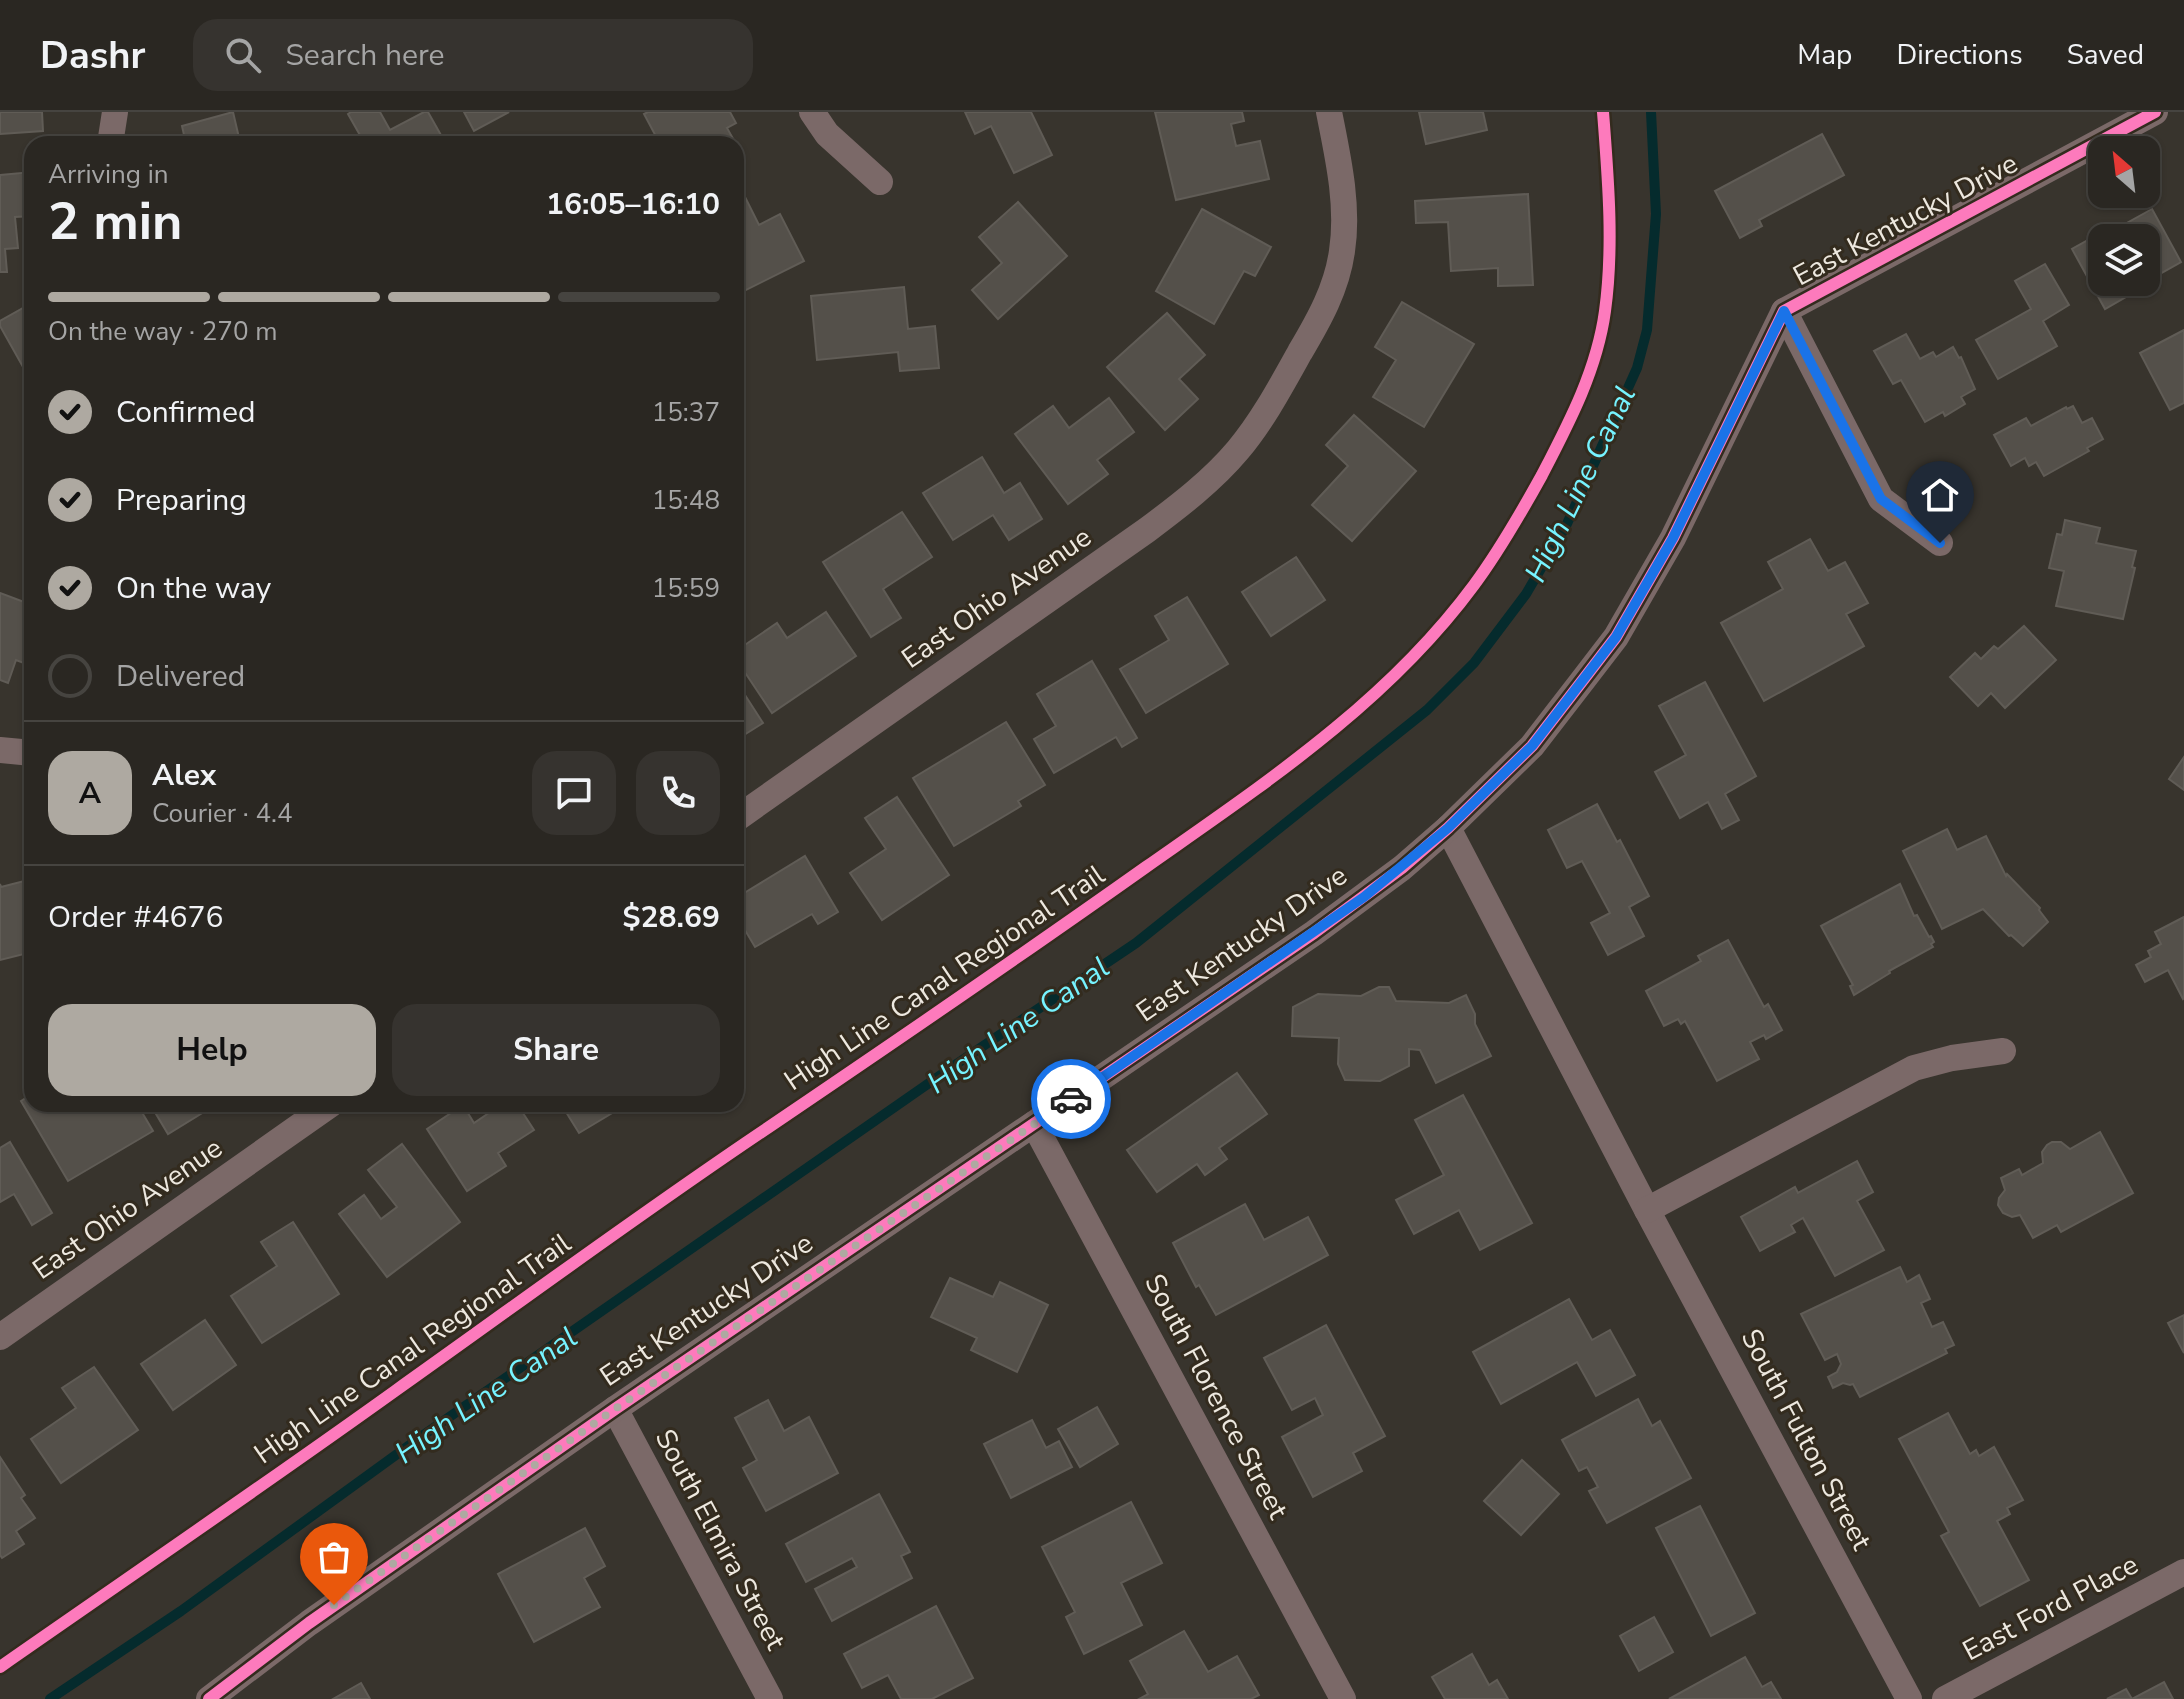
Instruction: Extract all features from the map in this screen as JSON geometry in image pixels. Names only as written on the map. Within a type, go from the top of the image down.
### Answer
[{"type":"street","points":[[111,136],[115,112]]},
{"type":"street","points":[[812,112],[827,134],[880,182]]},
{"type":"street","name":"East Ohio Avenue","points":[[744,813],[1181,504],[1237,452],[1271,404],[1316,324],[1339,269],[1343,248],[1343,196],[1329,112]]},
{"type":"street","name":"East Kentucky Drive","points":[[209,1699],[309,1623],[615,1409],[1344,912],[1402,868],[1532,746],[1616,637],[1673,538],[1784,311],[2155,112]]},
{"type":"street","points":[[1784,311],[1881,499],[1940,543]]},
{"type":"street","points":[[0,750],[24,752]]},
{"type":"street","name":"South Fulton Street","points":[[1448,828],[1647,1210],[1909,1699]]},
{"type":"street","points":[[1647,1210],[1914,1068],[1952,1058],[2003,1051]]},
{"type":"street","name":"East Ohio Avenue","points":[[0,1337],[320,1112]]},
{"type":"street","name":"South Florence Street","points":[[1034,1124],[1343,1699]]},
{"type":"street","name":"South Elmira Street","points":[[615,1409],[770,1699]]},
{"type":"street","name":"East Ford Place","points":[[1945,1699],[2184,1572]]},
{"type":"building","points":[[0,112],[42,112],[43,131],[0,134]]},
{"type":"building","points":[[233,112],[239,136],[184,136],[182,126]]},
{"type":"building","points":[[380,112],[390,130],[428,112],[442,136],[360,136],[348,114]]},
{"type":"building","points":[[464,112],[509,112],[474,131]]},
{"type":"building","points":[[730,112],[736,123],[727,128],[732,136],[656,136],[644,114]]},
{"type":"building","points":[[965,112],[1031,112],[1052,155],[1014,173],[991,126],[975,134]]},
{"type":"building","points":[[1155,112],[1242,112],[1244,121],[1231,124],[1236,146],[1260,141],[1269,179],[1176,200]]},
{"type":"building","points":[[1419,112],[1483,112],[1487,130],[1426,144]]},
{"type":"building","points":[[1822,134],[1844,175],[1759,220],[1762,226],[1740,238],[1715,191]]},
{"type":"building","points":[[24,173],[24,216],[15,217],[18,248],[5,249],[7,272],[0,272],[0,175]]},
{"type":"building","points":[[1528,194],[1533,285],[1498,286],[1498,268],[1451,271],[1448,222],[1416,223],[1415,201]]},
{"type":"building","points":[[744,195],[759,225],[780,214],[804,261],[744,291]]},
{"type":"building","points":[[1018,202],[1067,256],[998,319],[972,290],[1002,263],[979,237]]},
{"type":"building","points":[[1202,209],[1271,247],[1255,276],[1244,271],[1214,324],[1156,291]]},
{"type":"building","points":[[2152,209],[2181,262],[2160,274],[2160,224],[2127,223]]},
{"type":"building","points":[[2088,240],[2088,278],[2072,249]]},
{"type":"building","points":[[2045,264],[2069,305],[2043,321],[2057,346],[1998,379],[1976,340],[2031,309],[2015,281]]},
{"type":"building","points":[[904,287],[908,329],[935,326],[939,368],[900,371],[898,352],[817,360],[811,296]]},
{"type":"building","points":[[2098,296],[2128,296],[2105,309]]},
{"type":"building","points":[[1402,302],[1474,344],[1424,427],[1373,397],[1396,360],[1375,347]]},
{"type":"building","points":[[24,308],[24,369],[0,326],[0,321]]},
{"type":"building","points":[[1167,313],[1205,355],[1179,379],[1198,399],[1165,430],[1107,367]]},
{"type":"building","points":[[2184,330],[2184,403],[2170,410],[2140,353]]},
{"type":"building","points":[[1906,334],[1920,359],[1933,352],[1936,357],[1953,347],[1961,357],[1975,389],[1961,397],[1965,404],[1945,416],[1943,412],[1925,422],[1901,380],[1893,384],[1874,351]]},
{"type":"building","points":[[1109,398],[1134,432],[1097,460],[1108,474],[1068,504],[1015,434],[1053,406],[1069,428]]},
{"type":"building","points":[[2073,406],[2082,423],[2092,418],[2103,439],[2087,448],[2089,451],[2044,476],[2036,462],[2029,466],[2025,458],[2011,466],[1994,435],[2026,418],[2031,426]]},
{"type":"building","points":[[1354,415],[1416,471],[1352,541],[1312,505],[1348,466],[1326,445]]},
{"type":"building","points":[[982,457],[1004,493],[1020,483],[1042,519],[1009,540],[993,515],[953,540],[923,493]]},
{"type":"building","points":[[902,512],[932,557],[883,589],[901,618],[871,637],[823,562]]},
{"type":"building","points":[[2065,520],[2100,528],[2096,543],[2136,551],[2123,619],[2056,606],[2064,571],[2049,568],[2057,534],[2062,535]]},
{"type":"building","points":[[1810,539],[1828,571],[1845,562],[1868,603],[1846,614],[1864,646],[1764,701],[1721,623],[1783,589],[1768,562]]},
{"type":"building","points":[[1296,557],[1325,600],[1271,636],[1242,592]]},
{"type":"building","points":[[0,593],[24,602],[24,663],[16,660],[8,683],[0,680]]},
{"type":"building","points":[[1187,597],[1228,664],[1146,713],[1120,669],[1169,640],[1155,616]]},
{"type":"building","points":[[826,612],[856,656],[772,713],[744,671],[744,646],[777,623],[787,638]]},
{"type":"building","points":[[2024,626],[2056,660],[2005,708],[1991,693],[1978,706],[1950,677],[1975,653],[1981,659],[1994,646],[1998,649]]},
{"type":"building","points":[[1092,661],[1137,738],[1122,747],[1116,737],[1054,773],[1034,739],[1056,726],[1037,694]]},
{"type":"building","points":[[1705,682],[1756,776],[1725,794],[1739,820],[1722,829],[1708,802],[1680,818],[1655,772],[1686,755],[1659,706]]},
{"type":"building","points":[[744,693],[763,723],[744,735]]},
{"type":"building","points":[[1006,722],[1045,785],[1018,801],[1021,806],[954,846],[913,778]]},
{"type":"building","points":[[2184,757],[2184,790],[2169,779]]},
{"type":"building","points":[[897,797],[949,875],[882,920],[850,873],[886,849],[865,818]]},
{"type":"building","points":[[1597,804],[1649,896],[1629,907],[1644,936],[1608,955],[1591,923],[1610,913],[1582,861],[1567,868],[1548,830]]},
{"type":"building","points":[[1947,829],[1957,850],[1986,836],[2006,876],[2040,908],[2048,922],[2023,946],[1983,909],[1942,929],[1903,851]]},
{"type":"building","points":[[805,856],[838,912],[818,924],[812,914],[755,947],[744,928],[744,893]]},
{"type":"building","points":[[24,881],[24,954],[0,960],[0,884],[1,887]]},
{"type":"building","points":[[1900,884],[1914,916],[1917,915],[1931,936],[1933,947],[1854,995],[1850,986],[1853,985],[1821,926]]},
{"type":"building","points":[[2184,917],[2183,999],[2168,970],[2145,982],[2136,965],[2151,957],[2148,951],[2161,944],[2155,932]]},
{"type":"building","points":[[1728,940],[1764,1007],[1768,1004],[1782,1030],[1766,1039],[1764,1035],[1750,1042],[1759,1059],[1717,1081],[1685,1021],[1681,1024],[1678,1019],[1664,1026],[1646,991],[1701,961],[1698,956]]},
{"type":"building","points":[[1379,987],[1389,987],[1396,1001],[1449,1003],[1466,995],[1475,1014],[1475,1024],[1491,1056],[1436,1083],[1420,1050],[1409,1049],[1409,1066],[1380,1081],[1345,1080],[1338,1064],[1339,1038],[1292,1036],[1293,1007],[1318,994],[1361,996]]},
{"type":"building","points":[[1237,1073],[1267,1114],[1219,1148],[1227,1159],[1205,1175],[1197,1164],[1157,1192],[1127,1150]]},
{"type":"building","points":[[1463,1095],[1532,1223],[1480,1250],[1459,1210],[1414,1234],[1396,1200],[1444,1175],[1415,1120]]},
{"type":"building","points":[[27,1112],[142,1112],[153,1131],[68,1181]]},
{"type":"building","points":[[155,1112],[204,1112],[168,1134]]},
{"type":"building","points":[[452,1112],[467,1112],[474,1123],[490,1112],[522,1112],[534,1130],[498,1153],[506,1166],[467,1191],[427,1129]]},
{"type":"building","points":[[566,1112],[614,1112],[579,1133]]},
{"type":"building","points":[[2100,1132],[2133,1193],[2061,1232],[2057,1225],[2033,1238],[2020,1215],[2012,1217],[2003,1213],[1998,1205],[2005,1190],[2001,1178],[2019,1169],[2022,1175],[2043,1163],[2042,1152],[2052,1142],[2061,1142],[2070,1149]]},
{"type":"building","points":[[10,1142],[52,1213],[32,1225],[14,1194],[0,1202],[0,1148]]},
{"type":"building","points":[[402,1144],[460,1222],[387,1277],[339,1214],[364,1195],[381,1219],[397,1207],[368,1170]]},
{"type":"building","points":[[1857,1161],[1873,1192],[1857,1201],[1884,1250],[1835,1276],[1803,1218],[1791,1225],[1795,1232],[1760,1251],[1741,1217],[1795,1187],[1798,1193]]},
{"type":"building","points":[[1245,1204],[1264,1240],[1308,1217],[1328,1255],[1216,1315],[1199,1285],[1196,1287],[1173,1243]]},
{"type":"building","points":[[293,1222],[339,1294],[262,1343],[231,1296],[277,1266],[261,1242]]},
{"type":"building","points":[[1900,1267],[1907,1282],[1919,1275],[1930,1299],[1921,1303],[1932,1327],[1943,1322],[1954,1345],[1945,1349],[1947,1353],[1860,1397],[1853,1384],[1843,1383],[1833,1388],[1828,1377],[1837,1372],[1841,1364],[1837,1354],[1825,1360],[1801,1314]]},
{"type":"building","points":[[950,1278],[993,1297],[1000,1282],[1048,1305],[1017,1372],[971,1350],[977,1338],[931,1317]]},
{"type":"building","points":[[1569,1299],[1592,1340],[1610,1330],[1635,1375],[1596,1396],[1577,1362],[1501,1404],[1473,1352]]},
{"type":"building","points":[[2184,1315],[2184,1353],[2168,1323]]},
{"type":"building","points":[[205,1320],[236,1365],[173,1410],[141,1364]]},
{"type":"building","points":[[1326,1325],[1385,1436],[1353,1453],[1362,1471],[1313,1497],[1282,1437],[1323,1415],[1315,1398],[1292,1410],[1264,1358]]},
{"type":"building","points":[[94,1367],[138,1430],[61,1483],[31,1439],[76,1408],[62,1388]]},
{"type":"building","points":[[1638,1399],[1652,1426],[1660,1421],[1691,1478],[1607,1523],[1589,1491],[1598,1487],[1587,1467],[1579,1471],[1562,1440]]},
{"type":"building","points":[[768,1400],[784,1431],[809,1417],[838,1473],[766,1511],[743,1468],[757,1460],[735,1418]]},
{"type":"building","points":[[1097,1407],[1118,1444],[1080,1467],[1058,1429]]},
{"type":"building","points":[[1948,1413],[1970,1454],[1976,1450],[1979,1456],[1994,1447],[2023,1500],[2007,1508],[2010,1514],[1997,1521],[2029,1580],[1980,1606],[1941,1536],[1949,1532],[1899,1439]]},
{"type":"building","points":[[1032,1420],[1046,1448],[1059,1441],[1072,1467],[1011,1498],[984,1444]]},
{"type":"building","points":[[0,1457],[25,1495],[21,1498],[35,1518],[16,1531],[24,1544],[2,1558],[0,1555]]},
{"type":"building","points":[[1522,1460],[1559,1494],[1521,1535],[1484,1501]]},
{"type":"building","points":[[879,1494],[910,1552],[901,1556],[912,1578],[832,1621],[815,1589],[857,1567],[852,1558],[806,1582],[786,1544]]},
{"type":"building","points":[[1131,1502],[1162,1563],[1121,1583],[1142,1625],[1084,1654],[1066,1617],[1075,1612],[1042,1547]]},
{"type":"building","points":[[1700,1506],[1755,1613],[1711,1636],[1656,1528]]},
{"type":"building","points":[[585,1528],[605,1566],[584,1578],[600,1607],[534,1642],[498,1574]]},
{"type":"building","points":[[936,1606],[973,1678],[932,1699],[901,1699],[888,1675],[862,1688],[844,1654]]},
{"type":"building","points":[[1654,1617],[1673,1652],[1639,1671],[1620,1636]]},
{"type":"building","points":[[1184,1631],[1208,1672],[1237,1656],[1259,1695],[1251,1699],[1139,1699],[1148,1694],[1130,1661]]},
{"type":"building","points":[[1472,1654],[1489,1685],[1497,1680],[1508,1699],[1445,1699],[1432,1677]]},
{"type":"building","points":[[1745,1657],[1762,1687],[1771,1682],[1781,1699],[1669,1699]]},
{"type":"building","points":[[2164,1682],[2173,1699],[2132,1699]]},
{"type":"building","points":[[361,1683],[370,1699],[333,1699]]},
{"type":"building","points":[[2126,1689],[2132,1699],[2107,1699]]},
{"type":"waterway","name":"High Line Canal","points":[[50,1699],[181,1611],[422,1436],[955,1065],[1136,943],[1427,710],[1474,663],[1526,594],[1566,526],[1637,368],[1647,330],[1656,214],[1651,112]]},
{"type":"cycle path","name":"High Line Canal Regional Trail","points":[[0,1667],[297,1461],[674,1192],[1235,805],[1322,739],[1403,667],[1440,628],[1501,545],[1552,455],[1589,375],[1601,333],[1608,286],[1609,212],[1603,112]]},
{"type":"cycle path","points":[[209,1699],[309,1623],[615,1409],[1314,933],[1402,868],[1532,746],[1616,637],[1673,538],[1784,311],[2155,112]]},
{"type":"way so far","points":[[334,1605],[615,1409],[1071,1099]]},
{"type":"route","points":[[1071,1099],[1314,933],[1402,868],[1532,746],[1616,637],[1673,538],[1784,311],[1881,499],[1940,543]]}]
